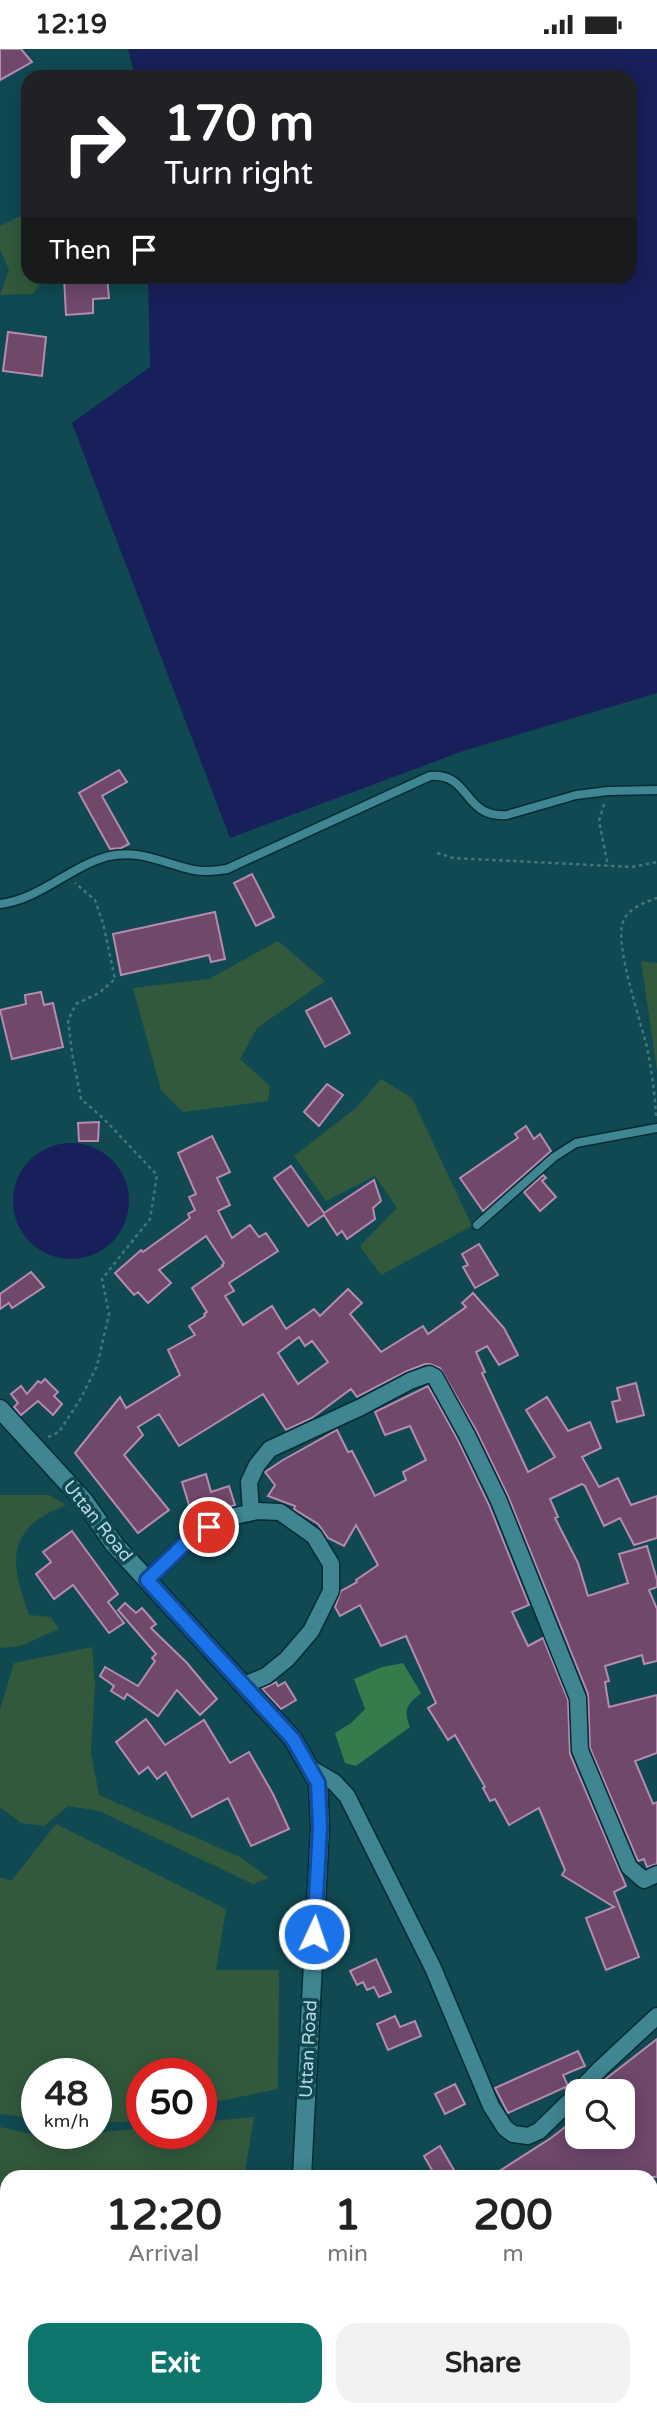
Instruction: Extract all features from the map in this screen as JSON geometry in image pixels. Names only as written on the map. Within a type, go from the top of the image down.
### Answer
[{"type":"main road","name":"Uttan Road","points":[[0,1409],[85,1501],[114,1543],[293,1739],[318,1783],[320,1827],[302,2170]]},
{"type":"street","points":[[251,1512],[249,1482],[257,1465],[270,1449],[410,1381],[429,1374],[435,1377],[499,1501],[578,1698],[580,1750],[629,1867],[644,1880],[657,1874]]},
{"type":"street","points":[[147,1580],[193,1536],[217,1523],[251,1512],[280,1512],[314,1536],[331,1564],[331,1591],[311,1631],[287,1659],[266,1676],[244,1685]]},
{"type":"street","points":[[308,1767],[334,1782],[347,1796],[433,1968],[491,2106],[505,2129],[513,2134],[528,2136],[539,2131],[565,2105]]},
{"type":"street","points":[[590,2079],[657,2016]]},
{"type":"lane","points":[[0,904],[31,897],[108,857],[129,853],[196,871],[227,869],[430,775],[452,777],[478,807],[496,816],[576,795],[657,790]]},
{"type":"lane","points":[[477,1225],[554,1157],[576,1143],[657,1128]]},
{"type":"path","points":[[608,791],[599,821],[608,866]]},
{"type":"path","points":[[437,853],[453,858],[632,867],[657,862]]},
{"type":"path","points":[[32,1444],[60,1432],[97,1366],[109,1314],[102,1279],[150,1219],[157,1175],[103,1118],[81,1099],[68,1020],[76,1004],[99,993],[115,979],[103,923],[94,900],[67,877]]},
{"type":"path","points":[[657,898],[647,901],[628,914],[623,922],[620,941],[648,1052],[657,1128]]},
{"type":"green space","points":[[21,217],[21,284],[39,284],[33,294],[0,295],[9,270],[0,250],[0,226]]},
{"type":"green space","points":[[278,941],[325,981],[257,1028],[240,1059],[270,1086],[268,1101],[183,1112],[161,1090],[133,988],[209,979]]},
{"type":"green space","points":[[641,961],[657,963],[657,1071]]},
{"type":"green space","points":[[381,1079],[412,1098],[472,1226],[381,1275],[360,1246],[397,1208],[375,1176],[326,1201],[294,1156],[356,1108]]},
{"type":"green space","points":[[0,1495],[49,1495],[66,1505],[40,1518],[26,1530],[20,1541],[16,1565],[29,1615],[51,1617],[59,1629],[20,1646],[0,1648]]},
{"type":"green space","points":[[92,1647],[95,1685],[91,1753],[99,1795],[240,1857],[269,1878],[253,1884],[99,1811],[68,1806],[44,1826],[21,1823],[0,1807],[0,1710],[14,1663]]},
{"type":"green space","points":[[403,1663],[421,1693],[408,1708],[410,1727],[356,1766],[345,1763],[335,1733],[351,1723],[365,1709],[354,1679],[382,1667]]},
{"type":"green space","points":[[56,1824],[226,1909],[216,1970],[279,1970],[278,2089],[217,2102],[217,2058],[126,2058],[126,2122],[112,2122],[112,2058],[21,2058],[21,2117],[0,2114],[0,1877],[11,1881]]},
{"type":"green space","points":[[254,2117],[245,2170],[0,2170],[0,2127],[21,2132],[21,2149],[112,2149],[112,2131],[126,2130],[126,2149],[217,2149],[217,2120]]},
{"type":"shaded area","points":[[128,49],[657,49],[657,693],[463,751],[230,838],[72,423],[150,367],[148,284],[637,284],[637,70],[133,70]]},
{"type":"shaded area","points":[[71,1143],[93,1147],[112,1160],[125,1179],[129,1201],[125,1223],[112,1242],[93,1255],[71,1259],[49,1255],[30,1242],[17,1223],[13,1201],[17,1179],[30,1160],[49,1147]]},
{"type":"building","points":[[0,49],[21,49],[32,62],[0,80]]},
{"type":"building","points":[[64,284],[108,284],[109,298],[93,299],[93,313],[66,315]]},
{"type":"building","points":[[8,332],[46,337],[42,376],[3,371]]},
{"type":"building","points":[[119,770],[127,782],[102,796],[129,844],[110,849],[79,793]]},
{"type":"building","points":[[252,874],[274,917],[256,926],[234,883]]},
{"type":"building","points":[[215,912],[225,959],[211,962],[209,955],[121,975],[113,934]]},
{"type":"building","points":[[41,992],[44,1005],[53,1003],[63,1047],[12,1059],[0,1010],[26,1004],[25,995]]},
{"type":"building","points":[[331,998],[350,1033],[325,1047],[306,1011]]},
{"type":"building","points":[[327,1084],[343,1095],[319,1126],[304,1112]]},
{"type":"building","points":[[99,1122],[98,1141],[79,1141],[78,1123]]},
{"type":"building","points":[[526,1126],[534,1139],[540,1134],[551,1151],[483,1211],[460,1178],[518,1138],[515,1134]]},
{"type":"building","points":[[212,1136],[230,1172],[217,1178],[230,1205],[218,1211],[232,1238],[250,1225],[259,1237],[266,1233],[278,1251],[229,1283],[234,1291],[225,1296],[243,1325],[272,1306],[286,1329],[314,1309],[320,1316],[348,1289],[362,1303],[350,1314],[381,1352],[423,1326],[428,1334],[466,1307],[462,1303],[473,1293],[504,1328],[518,1355],[499,1365],[487,1346],[476,1352],[485,1372],[482,1373],[528,1472],[555,1457],[526,1410],[547,1397],[568,1431],[590,1422],[601,1448],[582,1457],[599,1487],[618,1478],[631,1505],[657,1496],[657,1538],[634,1545],[620,1518],[604,1526],[582,1484],[550,1499],[558,1517],[555,1518],[578,1563],[588,1596],[628,1583],[619,1554],[647,1546],[657,1580],[657,1587],[649,1590],[657,1609],[657,1661],[644,1664],[642,1655],[605,1666],[609,1681],[605,1682],[609,1707],[657,1695],[657,1753],[635,1761],[653,1804],[657,1802],[657,1864],[647,1867],[644,1859],[638,1861],[590,1748],[588,1694],[508,1496],[476,1430],[440,1368],[425,1364],[357,1397],[351,1389],[312,1418],[286,1430],[263,1394],[179,1446],[159,1414],[138,1427],[143,1435],[124,1455],[169,1510],[138,1533],[75,1453],[120,1397],[126,1408],[180,1375],[168,1350],[195,1335],[189,1326],[207,1312],[192,1288],[223,1266],[224,1263],[206,1236],[159,1270],[171,1283],[148,1303],[138,1292],[134,1295],[115,1273],[141,1250],[143,1252],[190,1218],[188,1214],[195,1210],[189,1197],[196,1194],[178,1153]],"holes":[[[299,1337],[305,1346],[312,1341],[328,1362],[298,1384],[278,1353]]]},
{"type":"building","points":[[291,1166],[324,1213],[374,1180],[381,1201],[373,1208],[375,1219],[347,1239],[342,1231],[337,1235],[324,1215],[308,1226],[274,1178]]},
{"type":"building","points":[[543,1175],[546,1178],[542,1181],[556,1197],[540,1211],[524,1192]]},
{"type":"building","points":[[479,1244],[498,1275],[475,1288],[463,1267],[468,1265],[462,1254]]},
{"type":"building","points":[[31,1272],[44,1287],[12,1308],[9,1303],[0,1309],[0,1294]]},
{"type":"building","points":[[45,1379],[58,1392],[54,1396],[62,1404],[53,1415],[38,1401],[21,1415],[14,1407],[18,1403],[11,1394],[21,1386],[27,1394],[38,1381],[41,1383]]},
{"type":"building","points":[[636,1383],[644,1415],[617,1422],[612,1402],[620,1400],[617,1388]]},
{"type":"building","points":[[428,1386],[489,1505],[529,1605],[512,1612],[528,1646],[543,1638],[568,1700],[570,1754],[626,1886],[614,1892],[639,1957],[606,1970],[586,1918],[614,1907],[562,1875],[565,1870],[539,1808],[509,1825],[495,1799],[490,1801],[483,1788],[485,1787],[455,1735],[448,1740],[428,1708],[436,1703],[406,1636],[381,1646],[360,1605],[340,1616],[335,1607],[341,1591],[378,1565],[356,1525],[344,1546],[328,1538],[318,1524],[294,1509],[295,1506],[268,1496],[275,1485],[265,1472],[337,1430],[348,1452],[352,1451],[375,1496],[406,1480],[403,1472],[426,1460],[410,1426],[385,1435],[375,1412]]},
{"type":"building","points":[[206,1474],[211,1492],[229,1486],[235,1505],[193,1518],[182,1482]]},
{"type":"building","points":[[72,1531],[118,1594],[108,1602],[124,1623],[109,1633],[73,1585],[54,1599],[36,1574],[51,1562],[43,1552]]},
{"type":"building","points":[[125,1603],[136,1613],[142,1608],[156,1624],[151,1628],[187,1663],[217,1699],[200,1715],[177,1690],[158,1716],[127,1694],[124,1699],[111,1691],[114,1686],[100,1676],[105,1667],[138,1686],[155,1661],[152,1658],[156,1654],[118,1610]]},
{"type":"building","points":[[276,1682],[278,1686],[285,1682],[296,1700],[281,1709],[262,1689]]},
{"type":"building","points":[[146,1719],[165,1745],[204,1720],[230,1763],[249,1752],[289,1829],[251,1846],[228,1798],[192,1817],[166,1772],[157,1779],[148,1767],[139,1774],[116,1742]]},
{"type":"building","points":[[376,1959],[391,1992],[379,1997],[374,1987],[367,1990],[363,1982],[357,1985],[350,1971]]},
{"type":"building","points":[[395,2016],[400,2027],[415,2021],[421,2036],[388,2050],[377,2024]]},
{"type":"building","points":[[657,2039],[657,2170],[501,2170],[565,2127],[565,2149],[635,2149],[635,2079],[606,2079]]},
{"type":"building","points":[[578,2051],[585,2066],[563,2075],[565,2087],[508,2113],[495,2088]]},
{"type":"building","points":[[455,2084],[465,2104],[445,2114],[435,2094]]},
{"type":"building","points":[[440,2146],[454,2170],[432,2170],[424,2156]]},
{"type":"route","points":[[209,1527],[193,1536],[147,1580],[293,1739],[318,1783],[320,1827],[314,1934]]}]
